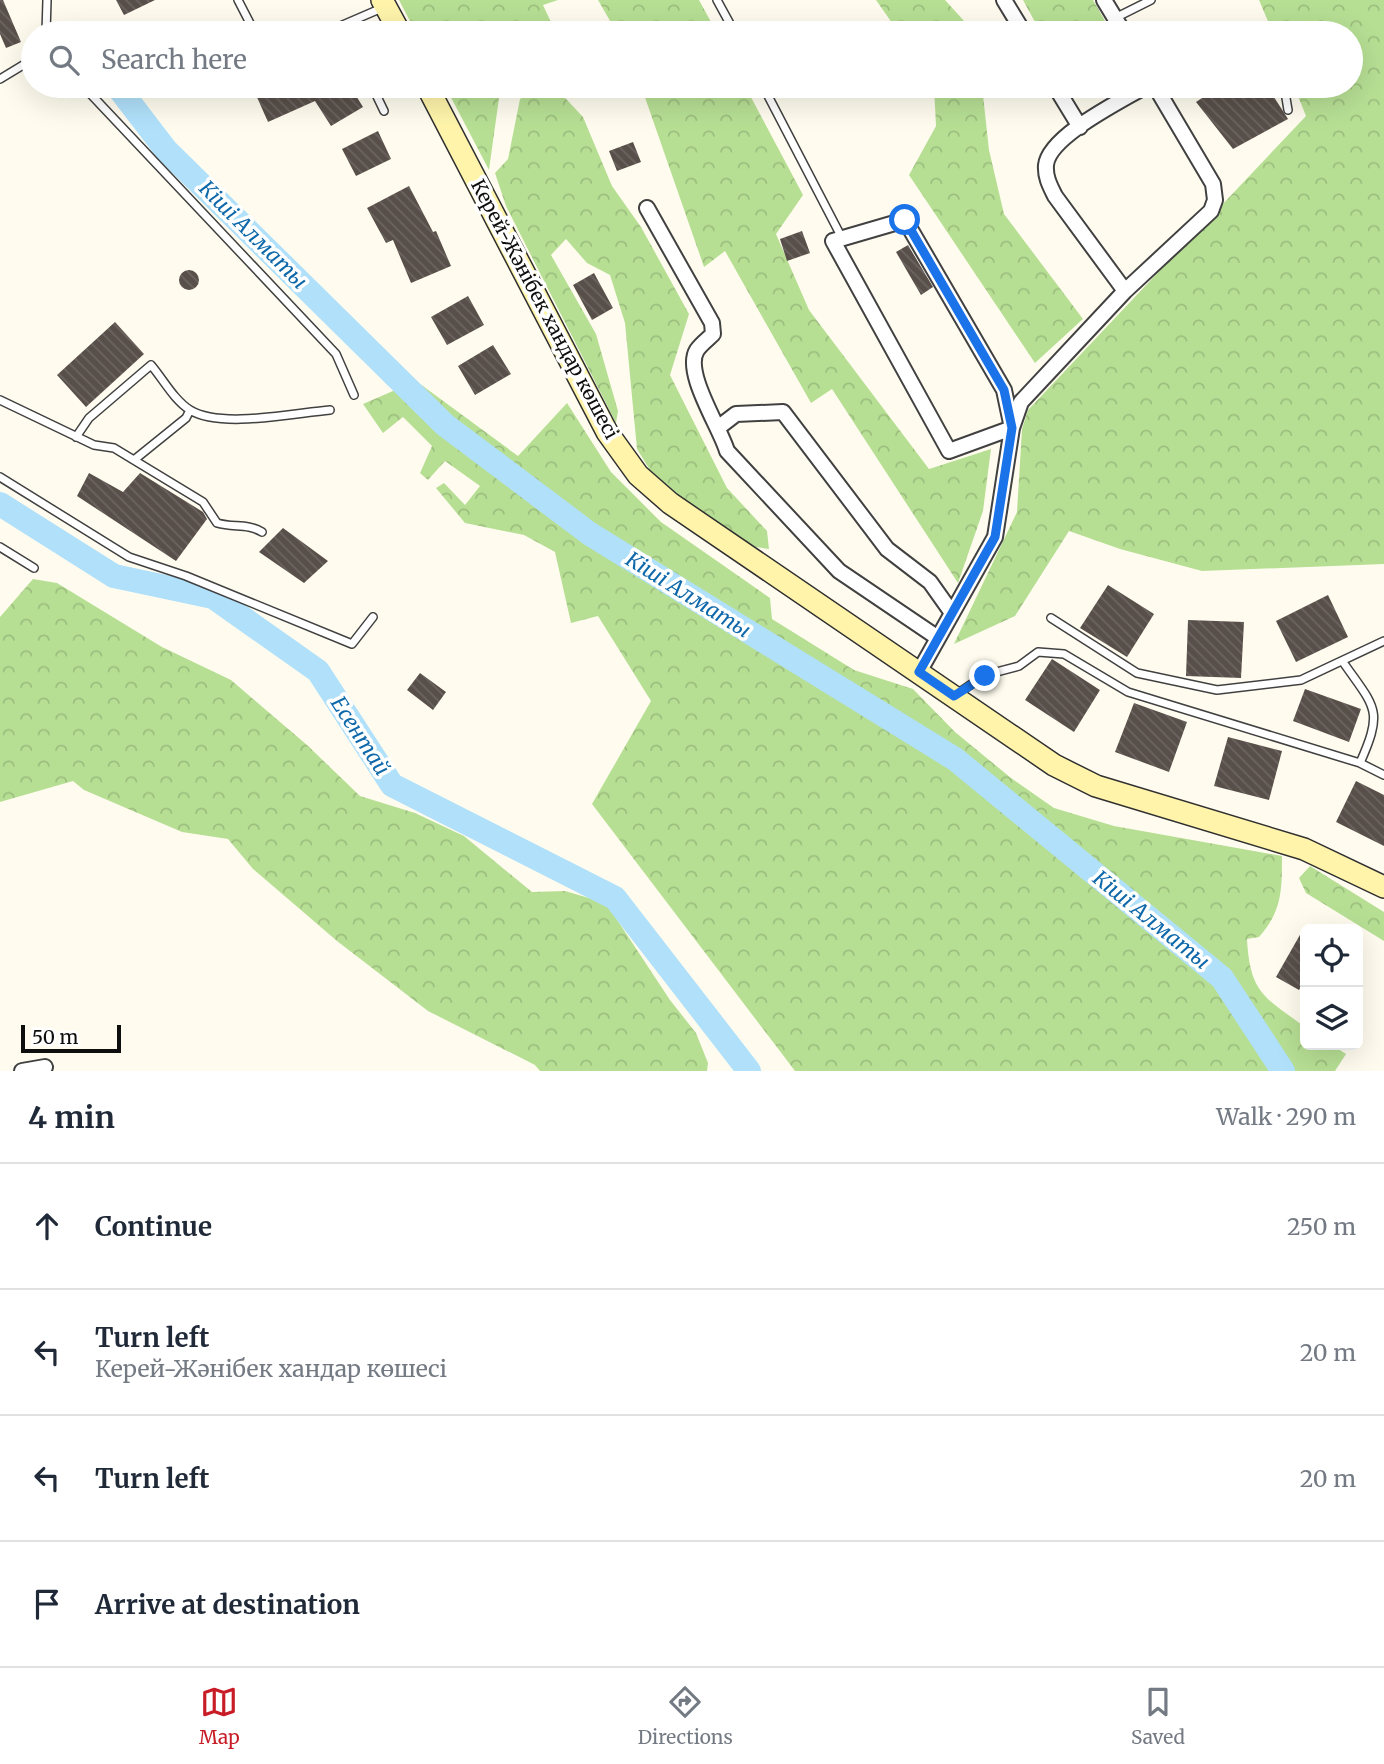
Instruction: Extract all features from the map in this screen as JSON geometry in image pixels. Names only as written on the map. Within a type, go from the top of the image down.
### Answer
[{"type":"main road","points":[[384,3],[394,21]]},
{"type":"main road","name":"Керей-Жәнібек хандар көшесі","points":[[433,98],[607,432],[638,475],[701,527],[1054,765],[1096,786],[1304,849],[1384,887]]},
{"type":"street","points":[[1004,0],[1017,21]]},
{"type":"street","points":[[1104,0],[1116,21]]},
{"type":"street","points":[[1062,98],[1080,127]]},
{"type":"street","points":[[1125,291],[1055,196],[1047,178],[1046,162],[1057,142],[1127,98]]},
{"type":"street","points":[[919,672],[995,537],[1012,428],[1021,402],[1125,291],[1211,211],[1215,200],[1213,184],[1163,98]]},
{"type":"street","points":[[647,208],[712,323],[713,334],[696,352],[694,372],[727,451],[839,571],[938,638]]},
{"type":"street","points":[[905,220],[1004,390],[1012,428],[949,451],[832,241],[905,220]]},
{"type":"street","points":[[719,427],[736,414],[783,412],[887,549],[930,582],[952,613]]},
{"type":"street","points":[[22,1071],[45,1068]]},
{"type":"lane","points":[[46,21],[47,0]]},
{"type":"lane","points":[[238,0],[249,21]]},
{"type":"lane","points":[[717,0],[728,21]]},
{"type":"lane","points":[[1114,18],[1151,0]]},
{"type":"lane","points":[[350,21],[384,3]]},
{"type":"lane","points":[[0,79],[21,66]]},
{"type":"lane","points":[[94,98],[336,354],[354,395]]},
{"type":"lane","points":[[378,98],[384,111]]},
{"type":"lane","points":[[769,98],[843,238]]},
{"type":"lane","points":[[1286,98],[1288,110]]},
{"type":"lane","points":[[76,437],[89,418],[151,365],[190,410],[205,416],[229,419],[330,410]]},
{"type":"lane","points":[[0,400],[94,445],[114,448],[204,502],[217,523],[230,527],[251,525],[262,532]]},
{"type":"lane","points":[[134,460],[186,418],[190,410]]},
{"type":"lane","points":[[0,477],[129,557],[186,576],[352,644],[373,617]]},
{"type":"lane","points":[[0,547],[34,568]]},
{"type":"lane","points":[[1051,618],[1137,673],[1217,690],[1301,680],[1384,642]]},
{"type":"lane","points":[[954,696],[985,676],[1019,666],[1038,652],[1064,654],[1128,692],[1360,763],[1384,775]]},
{"type":"lane","points":[[1343,662],[1374,707],[1376,730],[1360,763]]},
{"type":"green space","points":[[399,0],[558,0],[543,5],[550,21],[410,21]]},
{"type":"green space","points":[[598,0],[699,0],[710,21],[610,21]]},
{"type":"green space","points":[[876,0],[945,0],[964,21],[891,21]]},
{"type":"green space","points":[[1023,0],[1093,0],[1105,21],[1034,21]]},
{"type":"green space","points":[[1259,0],[1384,0],[1384,564],[1202,571],[1120,549],[1069,531],[1015,616],[954,644],[1017,512],[1022,429],[1028,410],[1306,116],[1299,98],[1363,98],[1363,21],[1268,21]]},
{"type":"green space","points":[[451,98],[499,98],[489,170]]},
{"type":"green space","points":[[565,98],[583,117],[612,186],[641,227],[689,314],[670,375],[727,488],[767,531],[769,549],[756,547],[690,506],[653,475],[637,449],[625,323],[610,275],[587,263],[566,239],[551,255],[596,334],[618,411],[616,423],[506,206],[495,173],[508,159],[520,99]]},
{"type":"green space","points":[[645,98],[751,98],[803,195],[776,234],[809,310],[929,469],[991,449],[983,511],[958,583],[832,389],[811,403],[725,251],[704,267]]},
{"type":"green space","points":[[935,98],[983,98],[989,150],[1004,214],[1083,319],[1035,363],[909,175],[936,126]]},
{"type":"green space","points":[[416,381],[518,456],[567,403],[611,472],[661,522],[770,598],[772,619],[854,670],[913,689],[955,732],[1011,778],[1054,808],[1114,826],[1282,856],[1281,890],[1276,909],[1259,937],[1247,939],[1252,971],[1256,983],[1269,1000],[1300,1023],[1300,1050],[1340,1050],[1346,1054],[1335,1071],[795,1071],[592,804],[651,701],[598,616],[571,623],[555,552],[524,535],[465,523],[436,488],[444,483],[465,505],[480,486],[445,461],[428,480],[420,473],[432,446],[403,417],[383,433],[363,404]]},
{"type":"green space","points":[[33,579],[57,583],[162,647],[231,680],[307,745],[360,796],[415,813],[464,836],[532,892],[565,891],[606,903],[670,1000],[696,1033],[708,1063],[707,1071],[540,1071],[535,1065],[428,1011],[337,941],[253,869],[228,839],[182,832],[84,790],[73,781],[0,802],[0,617]]},
{"type":"green space","points":[[1310,866],[1384,912],[1384,941],[1363,928],[1363,924],[1356,924],[1306,893],[1299,878]]},
{"type":"building","points":[[0,0],[3,0],[21,42],[6,48],[0,34]]},
{"type":"building","points":[[116,0],[155,0],[124,15]]},
{"type":"building","points":[[257,98],[357,98],[363,107],[331,126],[315,101],[268,122]]},
{"type":"building","points":[[1202,98],[1275,98],[1288,119],[1233,149],[1196,102]]},
{"type":"building","points":[[378,131],[391,159],[356,176],[342,149]]},
{"type":"building","points":[[633,142],[641,162],[617,171],[609,151]]},
{"type":"building","points":[[409,186],[433,232],[436,231],[451,266],[411,283],[393,240],[386,243],[367,208]]},
{"type":"building","points":[[802,231],[810,253],[787,261],[780,239]]},
{"type":"building","points":[[908,245],[933,287],[921,295],[896,252]]},
{"type":"building","points":[[189,270],[196,273],[199,280],[196,287],[189,290],[182,287],[179,280],[182,273]]},
{"type":"building","points":[[594,273],[613,308],[592,320],[573,285]]},
{"type":"building","points":[[468,296],[484,325],[447,345],[431,317]]},
{"type":"building","points":[[115,322],[144,354],[86,407],[57,375]]},
{"type":"building","points":[[493,345],[511,374],[475,395],[458,366]]},
{"type":"building","points":[[89,473],[123,492],[140,473],[203,512],[207,519],[176,561],[77,496]]},
{"type":"building","points":[[283,528],[328,561],[304,583],[259,552]]},
{"type":"building","points":[[1108,585],[1154,614],[1127,657],[1080,628]]},
{"type":"building","points":[[1328,595],[1348,637],[1296,662],[1276,621]]},
{"type":"building","points":[[1188,620],[1244,622],[1241,678],[1186,676]]},
{"type":"building","points":[[1052,659],[1100,690],[1074,732],[1025,700]]},
{"type":"building","points":[[420,673],[446,692],[433,710],[407,690]]},
{"type":"building","points":[[1305,689],[1361,709],[1349,742],[1293,721]]},
{"type":"building","points":[[1134,703],[1187,722],[1169,772],[1115,752]]},
{"type":"building","points":[[1228,737],[1282,751],[1269,800],[1214,786]]},
{"type":"building","points":[[1356,781],[1384,795],[1384,846],[1336,822]]},
{"type":"building","points":[[1300,935],[1300,988],[1276,977]]},
{"type":"waterway","name":"Кіші Алматы","points":[[126,98],[166,150],[445,425],[590,534],[955,759],[1222,978],[1283,1071]]},
{"type":"waterway","name":"Есентай","points":[[0,504],[114,576],[213,597],[318,671],[392,785],[615,898],[749,1071]]},
{"type":"route","points":[[905,220],[1004,390],[1012,428],[995,537],[919,672],[954,696],[985,676]]}]
